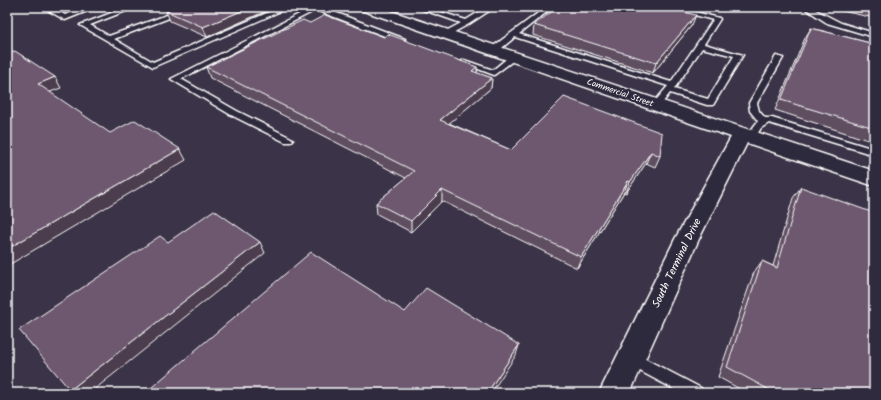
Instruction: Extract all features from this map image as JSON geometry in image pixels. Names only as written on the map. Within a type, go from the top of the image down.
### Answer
[{"type":"street","name":"Commercial Street","points":[[366,7],[388,10],[447,34],[656,105],[752,130],[874,178]]},
{"type":"street","name":"South Terminal Drive","points":[[614,393],[687,239],[752,130]]},
{"type":"lane","points":[[45,7],[65,18],[94,7]]},
{"type":"lane","points":[[133,7],[84,25],[153,65],[287,7]]},
{"type":"lane","points":[[108,39],[195,7]]},
{"type":"lane","points":[[418,7],[467,23]]},
{"type":"lane","points":[[447,34],[492,7]]},
{"type":"lane","points":[[494,50],[550,7]]},
{"type":"lane","points":[[656,105],[671,88],[717,19],[668,7]]},
{"type":"lane","points":[[806,7],[839,26],[874,35]]},
{"type":"lane","points":[[288,140],[234,113],[175,79],[317,8],[412,43]]},
{"type":"lane","points":[[515,34],[710,103],[739,55],[700,45]]},
{"type":"lane","points":[[457,59],[494,73],[514,57]]},
{"type":"lane","points":[[752,130],[755,111],[754,104],[778,58]]},
{"type":"lane","points":[[752,130],[769,120],[874,152]]},
{"type":"lane","points":[[630,358],[696,393]]},
{"type":"building","points":[[176,7],[251,7],[203,27],[166,11]]},
{"type":"building","points":[[558,7],[664,7],[696,15],[656,63],[534,25]]},
{"type":"building","points":[[325,15],[384,37],[388,34],[477,67],[472,71],[492,78],[440,120],[511,150],[564,97],[662,133],[660,156],[651,152],[630,182],[628,181],[581,257],[442,190],[411,221],[376,203],[414,171],[206,67],[303,20],[310,23]]},
{"type":"building","points":[[811,28],[874,44],[874,128],[781,100]]},
{"type":"building","points":[[15,51],[55,77],[38,84],[110,133],[135,120],[180,149],[7,249],[7,54]]},
{"type":"building","points":[[801,187],[874,213],[874,393],[775,393],[727,367],[762,261],[777,268]]},
{"type":"building","points":[[214,210],[260,242],[70,390],[19,330],[160,236],[168,242]]},
{"type":"building","points":[[311,252],[405,312],[426,288],[519,345],[487,393],[145,393]]}]
